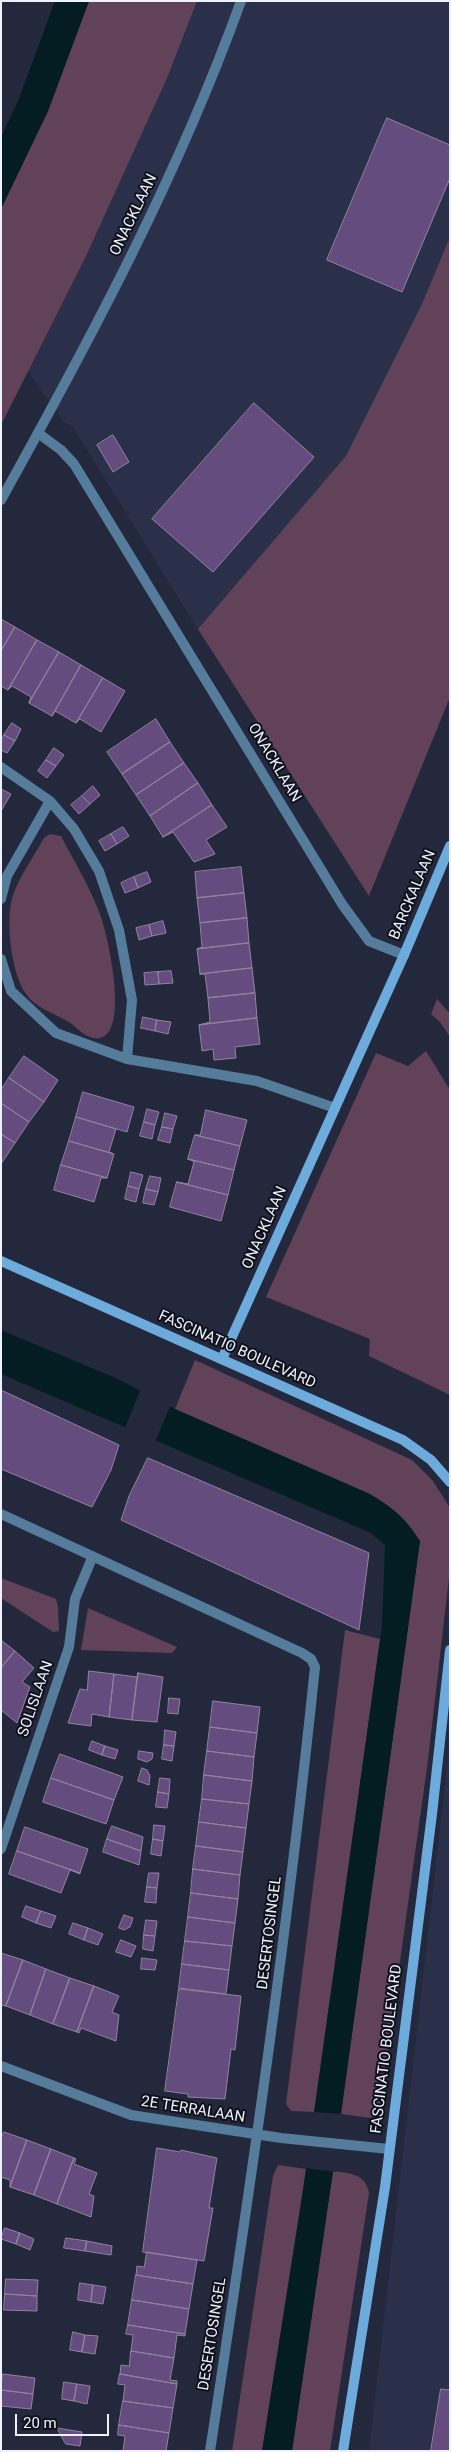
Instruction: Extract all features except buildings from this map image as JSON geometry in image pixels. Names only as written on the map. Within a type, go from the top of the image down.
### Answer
[{"type":"street","name":"ONACKLAAN","points":[[1,500],[151,217],[193,126],[240,1]]},
{"type":"street","name":"ONACKLAAN","points":[[38,433],[62,450],[74,464],[348,911],[369,941],[404,955],[222,1359]]},
{"type":"street","points":[[1,767],[50,800],[74,829],[99,871],[119,930],[132,1000],[128,1060]]},
{"type":"street","points":[[1,899],[7,876],[50,800]]},
{"type":"street","name":"BARCKALAAN","points":[[404,955],[450,846]]},
{"type":"street","points":[[1,959],[11,991],[56,1032],[128,1060],[257,1081],[335,1108]]},
{"type":"street","name":"FASCINATIO BOULEVARD","points":[[1,1261],[403,1440],[431,1460],[450,1482]]},
{"type":"street","name":"DESERTOSINGEL","points":[[1,1514],[92,1558],[311,1658],[316,1667],[298,1830],[259,2135],[210,2451]]},
{"type":"street","name":"SOLISLAAN","points":[[1,1849],[69,1647],[75,1599],[92,1558]]},
{"type":"street","name":"FASCINATIO BOULEVARD","points":[[343,2451],[389,2149],[432,1814],[450,1650]]},
{"type":"street","name":"2E TERRALAAN","points":[[1,2066],[131,2116],[281,2138],[389,2149]]},
{"type":"shaded area","points":[[55,1],[89,1],[48,111],[1,209],[1,137],[18,101]]},
{"type":"shaded area","points":[[89,1],[197,1],[167,78],[86,256],[1,425],[1,209],[48,111]]},
{"type":"shaded area","points":[[186,1],[450,1],[450,317],[210,649],[73,427],[64,422],[22,363]]},
{"type":"shaded area","points":[[450,237],[450,697],[369,896],[198,629],[346,456],[422,304]]},
{"type":"shaded area","points":[[50,834],[61,836],[82,874],[100,914],[107,940],[114,976],[115,1012],[112,1026],[106,1035],[102,1037],[93,1038],[88,1036],[67,1021],[36,1004],[26,994],[21,985],[13,960],[10,918],[13,895],[23,873],[44,838]]},
{"type":"shaded area","points":[[437,999],[450,1014],[450,1037],[440,1022],[431,1014]]},
{"type":"shaded area","points":[[426,1051],[450,1090],[450,1395],[369,1356],[370,1339],[266,1297],[376,1053],[408,1066]]},
{"type":"shaded area","points":[[1,1330],[118,1379],[175,1409],[368,1493],[397,1513],[409,1525],[420,1541],[333,2171],[292,2451],[262,2451],[301,2205],[382,1626],[385,1545],[371,1533],[1,1374]]},
{"type":"shaded area","points":[[195,1360],[412,1460],[433,1481],[450,1508],[450,1569],[428,1760],[379,2112],[371,2118],[341,2114],[420,1541],[175,1409]]},
{"type":"shaded area","points":[[1,1578],[56,1599],[59,1631],[53,1632],[1,1598]]},
{"type":"shaded area","points":[[88,1608],[177,1647],[172,1653],[81,1650]]},
{"type":"shaded area","points":[[345,1630],[380,1639],[315,2112],[291,2111],[286,2104]]},
{"type":"shaded area","points":[[450,1741],[450,2451],[369,2451]]},
{"type":"shaded area","points":[[278,2165],[306,2169],[262,2451],[232,2451],[273,2176]]},
{"type":"shaded area","points":[[333,2171],[361,2178],[369,2193],[330,2451],[292,2451]]},
{"type":"pier","points":[[141,1388],[171,1404],[155,1442],[125,1428]]},
{"type":"pier","points":[[312,2112],[343,2114],[336,2172],[304,2168]]}]
